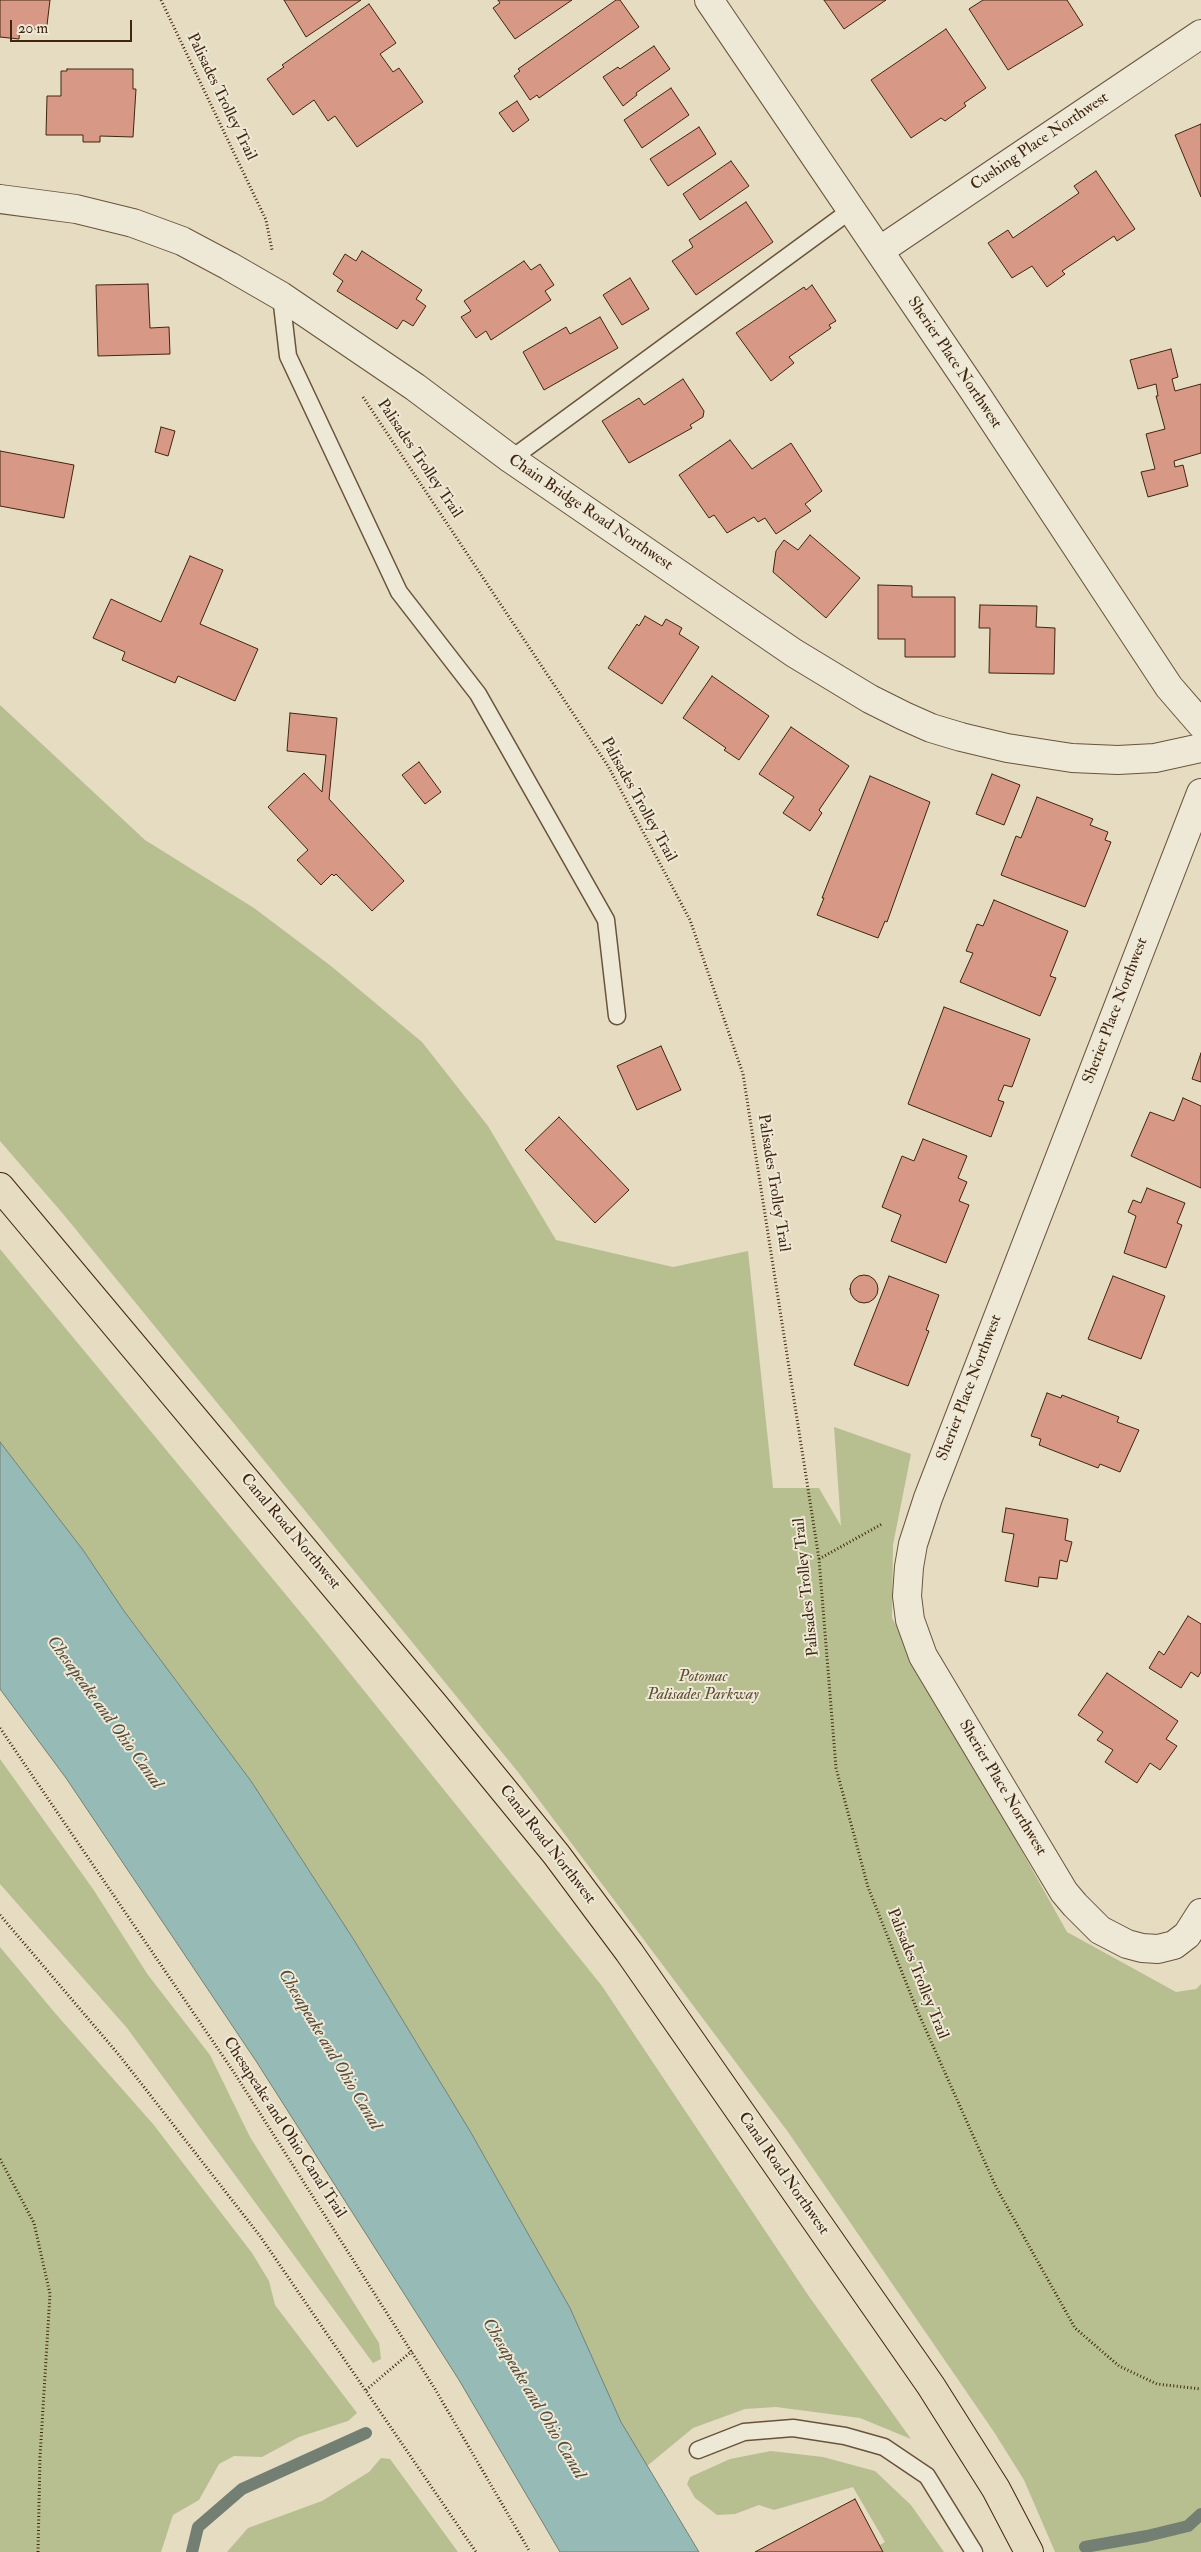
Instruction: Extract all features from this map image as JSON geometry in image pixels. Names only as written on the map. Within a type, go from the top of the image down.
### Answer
[{"type":"highway","name":"Canal Road Northwest","points":[[0,1186],[429,1699],[556,1854],[629,1952],[931,2386],[996,2489],[1029,2552]]},
{"type":"street","name":"Sherier Place Northwest","points":[[709,0],[852,210],[1169,687],[1201,724]]},
{"type":"street","name":"Cushing Place Northwest","points":[[879,251],[1201,34]]},
{"type":"street","name":"Chain Bridge Road Northwest","points":[[0,199],[76,209],[133,223],[182,241],[282,296],[439,404],[511,459],[794,654],[870,699],[931,728],[1007,748],[1072,758],[1118,760],[1155,758],[1201,748]]},
{"type":"street","name":"Sherier Place Northwest","points":[[1201,793],[928,1498],[909,1567],[907,1596],[910,1620],[918,1644],[1064,1892],[1100,1930],[1127,1944],[1158,1949],[1174,1945],[1187,1935],[1201,1913]]},
{"type":"lane","points":[[511,459],[852,210]]},
{"type":"lane","points":[[282,296],[288,356],[399,592],[478,694],[606,920],[617,1016]]},
{"type":"lane","points":[[698,2450],[744,2432],[793,2428],[845,2436],[884,2447],[927,2476],[972,2546]]},
{"type":"path","name":"Palisades Trolley Trail","points":[[161,0],[266,220],[282,296]]},
{"type":"path","name":"Palisades Trolley Trail","points":[[358,390],[608,766],[690,920],[743,1074],[819,1559],[836,1768],[868,1887],[917,2010],[996,2187],[1075,2328],[1118,2366],[1157,2384],[1201,2389]]},
{"type":"path","points":[[819,1559],[928,1498]]},
{"type":"path","name":"Chesapeake and Ohio Canal Trail","points":[[0,1728],[235,2074],[412,2350],[530,2552]]},
{"type":"path","points":[[0,1915],[119,2055],[260,2236],[476,2552]]},
{"type":"path","points":[[0,2159],[34,2223],[50,2294],[40,2458],[38,2552]]},
{"type":"path","points":[[366,2390],[412,2350]]},
{"type":"green space","name":"Potomac Palisades Parkway","points":[[0,705],[145,840],[254,908],[331,966],[422,1042],[488,1126],[556,1240],[673,1267],[748,1251],[773,1488],[819,1488],[841,1526],[834,1427],[911,1454],[893,1545],[892,1618],[1067,1932],[1176,1992],[1196,1989],[1201,1984],[1201,2552],[1055,2552],[1024,2480],[994,2432],[788,2132],[518,1772],[64,1215],[0,1141]]},
{"type":"green space","points":[[0,1249],[320,1636],[602,1986],[808,2295],[911,2439],[860,2418],[776,2407],[745,2409],[693,2428],[647,2466],[621,2422],[570,2308],[470,2131],[354,1940],[251,1781],[124,1611],[83,1550],[0,1442]]},
{"type":"green space","points":[[0,1759],[93,1889],[148,1975],[210,2055],[250,2137],[379,2343],[381,2359],[373,2363],[127,2028],[0,1884]]},
{"type":"green space","points":[[0,1947],[55,2013],[153,2124],[252,2253],[269,2281],[275,2305],[357,2413],[348,2421],[299,2437],[262,2457],[234,2456],[219,2464],[199,2500],[173,2515],[161,2552],[0,2552]]},
{"type":"green space","points":[[771,2451],[823,2457],[875,2471],[911,2505],[944,2552],[868,2552],[885,2542],[853,2487],[774,2510],[759,2505],[735,2514],[717,2515],[695,2498],[687,2484],[690,2477],[730,2459]]},
{"type":"green space","points":[[381,2458],[390,2459],[458,2552],[227,2552],[248,2528],[322,2501],[369,2472]]},
{"type":"water","name":"Chesapeake and Ohio Canal","points":[[0,1442],[83,1550],[124,1611],[251,1781],[354,1940],[470,2131],[570,2308],[621,2422],[699,2552],[560,2552],[459,2380],[256,2061],[66,1778],[0,1689]]},
{"type":"building","points":[[0,0],[50,0],[47,25],[44,25],[43,30],[20,27],[19,39],[0,37]]},
{"type":"building","points":[[284,0],[361,0],[306,37]]},
{"type":"building","points":[[498,0],[572,0],[515,39],[493,8],[500,3]]},
{"type":"building","points":[[616,0],[620,0],[639,27],[539,98],[537,95],[530,100],[514,76],[520,71],[518,69]]},
{"type":"building","points":[[824,0],[886,0],[844,29]]},
{"type":"building","points":[[983,0],[1067,0],[1083,25],[1008,70],[969,9]]},
{"type":"building","points":[[369,4],[396,43],[380,54],[393,72],[399,68],[423,102],[357,147],[335,116],[328,121],[314,100],[293,115],[267,79],[284,67],[282,65]]},
{"type":"building","points":[[946,29],[986,88],[964,103],[966,106],[945,121],[941,118],[911,138],[871,80]]},
{"type":"building","points":[[654,46],[670,69],[636,93],[637,95],[623,106],[603,77],[618,67],[620,69]]},
{"type":"building","points":[[67,69],[133,69],[133,89],[136,89],[133,137],[100,136],[100,142],[83,142],[83,135],[46,135],[47,96],[61,96],[61,71],[67,71]]},
{"type":"building","points":[[671,88],[689,115],[642,148],[624,120]]},
{"type":"building","points":[[517,101],[529,120],[513,132],[499,113]]},
{"type":"building","points":[[1201,124],[1201,197],[1175,135]]},
{"type":"building","points":[[699,127],[716,154],[668,186],[650,159]]},
{"type":"building","points":[[731,161],[749,186],[700,220],[683,194]]},
{"type":"building","points":[[1096,171],[1135,229],[1117,241],[1114,236],[1062,271],[1065,274],[1047,287],[1032,266],[1012,278],[988,243],[1008,230],[1013,238],[1079,193],[1074,186]]},
{"type":"building","points":[[746,202],[773,242],[696,295],[672,261],[693,247],[689,240]]},
{"type":"building","points":[[362,251],[422,290],[416,299],[426,306],[413,326],[403,320],[397,329],[337,291],[343,281],[333,274],[345,254],[356,261]]},
{"type":"building","points":[[524,261],[531,270],[540,264],[554,285],[545,291],[551,300],[491,340],[486,331],[476,338],[461,317],[471,311],[464,301]]},
{"type":"building","points":[[630,278],[649,309],[622,325],[603,295]]},
{"type":"building","points":[[148,284],[150,328],[169,327],[170,354],[98,356],[96,285]]},
{"type":"building","points":[[812,285],[836,321],[829,325],[831,328],[789,357],[794,363],[771,381],[736,333],[804,287],[806,290]]},
{"type":"building","points":[[600,317],[618,348],[544,390],[523,352],[566,327],[570,334]]},
{"type":"building","points":[[1171,349],[1178,377],[1172,379],[1175,391],[1201,384],[1201,453],[1174,461],[1175,467],[1183,465],[1188,486],[1148,497],[1141,472],[1155,469],[1146,434],[1165,429],[1156,396],[1158,396],[1156,384],[1138,389],[1130,360]]},
{"type":"building","points":[[683,379],[704,411],[703,417],[690,425],[692,428],[629,463],[602,421],[639,398],[644,405]]},
{"type":"building","points":[[161,427],[175,431],[168,456],[155,452]]},
{"type":"building","points":[[730,440],[752,469],[791,443],[822,491],[805,504],[811,511],[776,534],[765,518],[758,522],[754,517],[727,533],[714,515],[709,518],[679,475]]},
{"type":"building","points":[[0,451],[74,465],[64,518],[0,506]]},
{"type":"building","points":[[810,535],[860,578],[826,618],[773,572],[776,551],[784,540],[798,550]]},
{"type":"building","points":[[190,556],[223,570],[200,624],[258,649],[235,701],[178,676],[175,683],[122,660],[125,652],[93,638],[111,599],[161,622]]},
{"type":"building","points":[[878,585],[912,586],[912,597],[955,597],[955,657],[905,657],[905,639],[878,639]]},
{"type":"building","points":[[980,605],[1037,606],[1036,627],[1055,628],[1054,674],[989,673],[990,628],[979,628]]},
{"type":"building","points":[[645,616],[662,626],[666,619],[682,628],[679,634],[699,647],[662,704],[608,668],[637,624],[639,626]]},
{"type":"building","points":[[712,676],[769,716],[739,760],[724,750],[726,748],[683,718]]},
{"type":"building","points":[[290,713],[337,718],[329,799],[404,881],[372,911],[336,874],[334,876],[332,874],[321,885],[297,860],[308,850],[268,807],[304,773],[322,792],[326,755],[287,751]]},
{"type":"building","points":[[791,727],[849,766],[819,810],[822,813],[810,831],[783,813],[794,797],[759,774]]},
{"type":"building","points":[[419,762],[441,792],[425,804],[402,775]]},
{"type":"building","points":[[992,774],[1020,785],[1004,825],[976,814]]},
{"type":"building","points":[[870,776],[930,802],[887,922],[885,921],[878,938],[817,915]]},
{"type":"building","points":[[1037,797],[1093,819],[1090,825],[1108,832],[1105,840],[1111,842],[1085,907],[1001,875],[1016,836],[1021,838]]},
{"type":"building","points":[[994,900],[1068,931],[1050,976],[1056,978],[1040,1016],[960,982],[973,953],[966,951],[977,924],[983,926]]},
{"type":"building","points":[[944,1007],[1030,1039],[1012,1087],[1004,1085],[998,1100],[1004,1102],[991,1137],[908,1104]]},
{"type":"building","points":[[661,1046],[681,1090],[637,1110],[617,1066]]},
{"type":"building","points":[[1201,1053],[1201,1082],[1192,1079]]},
{"type":"building","points":[[1183,1098],[1201,1106],[1201,1188],[1131,1156],[1150,1112],[1174,1121]]},
{"type":"building","points":[[559,1117],[629,1190],[595,1223],[525,1150]]},
{"type":"building","points":[[923,1139],[967,1156],[958,1178],[967,1182],[959,1201],[969,1205],[946,1263],[891,1241],[901,1215],[882,1207],[902,1156],[914,1161]]},
{"type":"building","points":[[1147,1188],[1185,1203],[1177,1223],[1182,1225],[1166,1268],[1124,1253],[1136,1216],[1128,1212],[1133,1200],[1141,1203]]},
{"type":"building","points":[[864,1275],[874,1279],[878,1289],[874,1299],[864,1303],[854,1299],[850,1289],[854,1279]]},
{"type":"building","points":[[889,1276],[939,1295],[926,1330],[929,1331],[908,1386],[854,1365]]},
{"type":"building","points":[[1113,1276],[1165,1296],[1141,1359],[1088,1339]]},
{"type":"building","points":[[1047,1393],[1061,1398],[1062,1395],[1119,1417],[1117,1422],[1139,1430],[1120,1472],[1100,1464],[1098,1468],[1039,1445],[1041,1439],[1031,1436]]},
{"type":"building","points":[[1006,1508],[1068,1519],[1065,1540],[1072,1542],[1067,1562],[1060,1560],[1057,1579],[1039,1577],[1038,1587],[1005,1581],[1014,1534],[1002,1532]]},
{"type":"building","points":[[1188,1616],[1201,1624],[1201,1672],[1198,1677],[1191,1672],[1181,1688],[1149,1668],[1159,1651],[1164,1655]]},
{"type":"building","points":[[1107,1673],[1178,1721],[1166,1739],[1177,1746],[1160,1770],[1150,1763],[1137,1783],[1105,1762],[1113,1750],[1097,1740],[1103,1732],[1078,1715]]},
{"type":"building","points":[[855,2499],[883,2552],[755,2552]]},
{"type":"waterway","points":[[192,2552],[198,2527],[242,2489],[366,2433]]},
{"type":"waterway","points":[[1085,2547],[1147,2536],[1188,2526],[1201,2514]]}]
